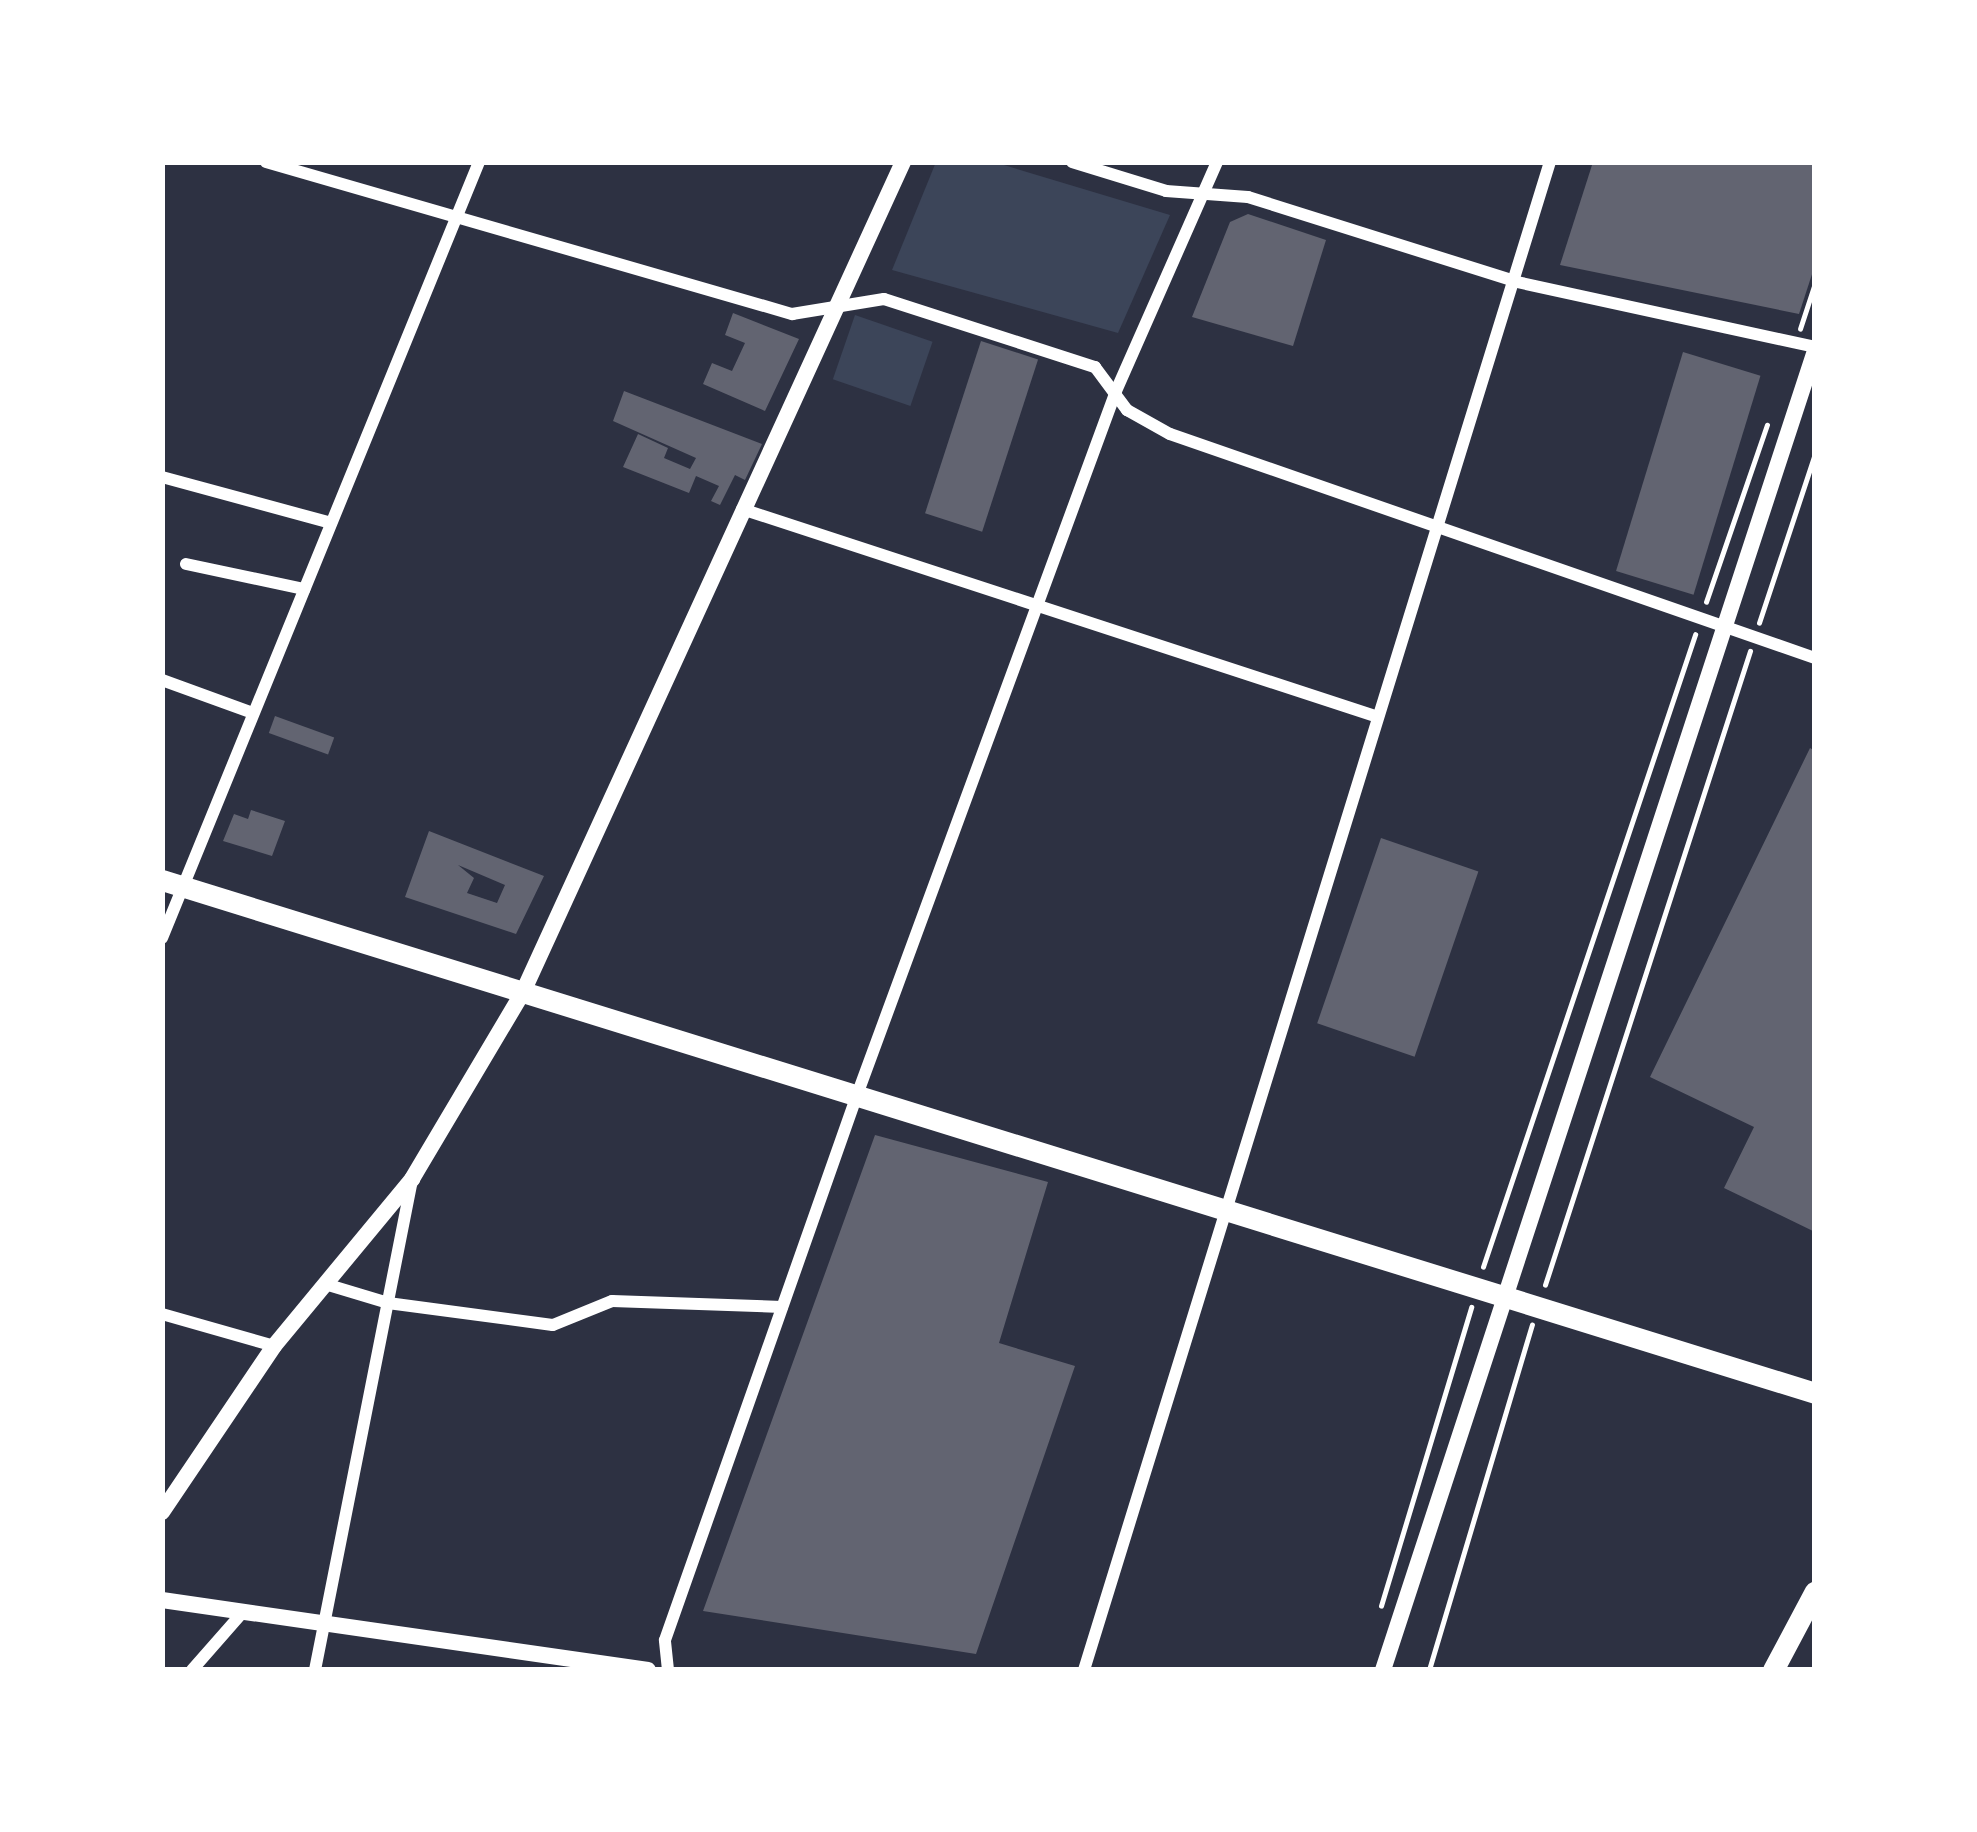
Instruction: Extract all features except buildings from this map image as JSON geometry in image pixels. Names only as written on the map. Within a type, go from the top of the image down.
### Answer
[{"type":"main road","points":[[173,883],[1815,1394]]},
{"type":"main road","points":[[1773,1670],[1815,1592]]},
{"type":"street","points":[[266,162],[792,314],[884,299],[1096,367],[1142,422],[1170,434],[1815,658]]},
{"type":"street","points":[[162,938],[173,883],[253,713],[479,162]]},
{"type":"street","points":[[162,1512],[274,1346],[412,1179],[523,992],[903,162]]},
{"type":"street","points":[[1072,162],[1166,191],[1248,197],[1517,282],[1815,349],[1383,1670]]},
{"type":"street","points":[[668,1670],[665,1640],[857,1095],[1116,391],[1217,162]]},
{"type":"street","points":[[1084,1670],[1222,1209],[1375,716],[1517,282],[1550,162]]},
{"type":"street","points":[[162,477],[331,523]]},
{"type":"street","points":[[742,509],[1375,716]]},
{"type":"street","points":[[186,564],[304,590]]},
{"type":"street","points":[[162,680],[253,713]]},
{"type":"street","points":[[315,1670],[412,1179]]},
{"type":"street","points":[[325,1284],[388,1303],[553,1325],[612,1300],[782,1307]]},
{"type":"street","points":[[162,1314],[274,1346]]},
{"type":"street","points":[[162,1600],[647,1670]]},
{"type":"street","points":[[192,1670],[244,1612]]},
{"type":"path","points":[[1796,343],[1815,283]]},
{"type":"path","points":[[1374,1628],[1476,1288],[1774,407]]},
{"type":"path","points":[[1430,1670],[1538,1307],[1815,454]]},
{"type":"shaded area","points":[[936,162],[994,162],[1170,215],[1118,333],[892,270]]},
{"type":"shaded area","points":[[855,315],[933,342],[910,406],[833,379]]}]
